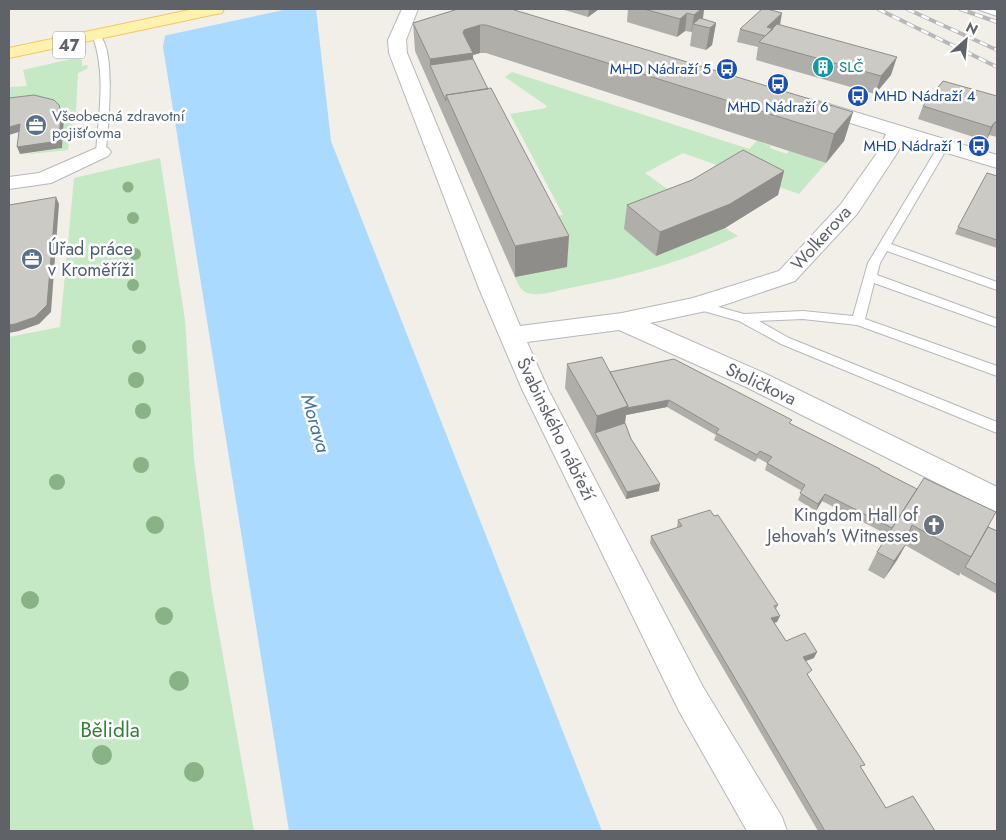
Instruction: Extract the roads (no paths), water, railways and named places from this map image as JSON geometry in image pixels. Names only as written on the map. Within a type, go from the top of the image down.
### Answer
[{"type":"main road","name":"47","points":[[9,53],[216,9]]},
{"type":"main road","name":"47","points":[[9,62],[129,28]]},
{"type":"street","points":[[397,40],[410,9]]},
{"type":"street","points":[[397,40],[405,33],[422,24]]},
{"type":"street","name":"Švabinského nábřeží","points":[[397,40],[398,53],[490,286],[540,398],[691,699],[768,831]]},
{"type":"street","points":[[794,99],[997,162]]},
{"type":"street","name":"Wolkerova","points":[[622,321],[697,305],[787,276],[849,209],[887,153],[898,131]]},
{"type":"street","points":[[9,183],[44,179],[101,152]]},
{"type":"street","points":[[512,336],[622,321]]},
{"type":"street","name":"Stoličkova","points":[[622,321],[755,380],[997,500]]},
{"type":"lane","points":[[981,9],[997,14]]},
{"type":"lane","points":[[97,37],[102,47],[105,69],[101,152]]},
{"type":"lane","points":[[858,321],[874,263],[944,145]]},
{"type":"lane","points":[[885,246],[997,286]]},
{"type":"lane","points":[[870,277],[997,323]]},
{"type":"lane","points":[[697,305],[743,318],[785,341],[997,428]]},
{"type":"lane","points":[[743,318],[802,315],[858,321],[997,371]]},
{"type":"water","name":"Morava","points":[[170,9],[316,9],[331,141],[602,831],[289,831],[163,47]]},
{"type":"railway","points":[[878,9],[997,67]]},
{"type":"railway","points":[[907,9],[997,50]]},
{"type":"railway","points":[[960,9],[997,22]]},
{"type":"place","name":"SLČ","points":[[823,67]]},
{"type":"place","name":"MHD Nádraží 5","points":[[727,69]]},
{"type":"place","name":"MHD Nádraží 6","points":[[778,84]]},
{"type":"place","name":"MHD Nádraží 4","points":[[858,96]]},
{"type":"place","name":"Všeobecná zdravotní pojišťovma","points":[[36,125]]},
{"type":"place","name":"MHD Nádraží 1","points":[[979,146]]},
{"type":"place","name":"Úřad práce v Kroměříži","points":[[32,259]]},
{"type":"place","name":"Kingdom Hall of Jehovah's Witnesses","points":[[934,525]]},
{"type":"park label","name":"Bělidla","points":[[110,730]]}]
